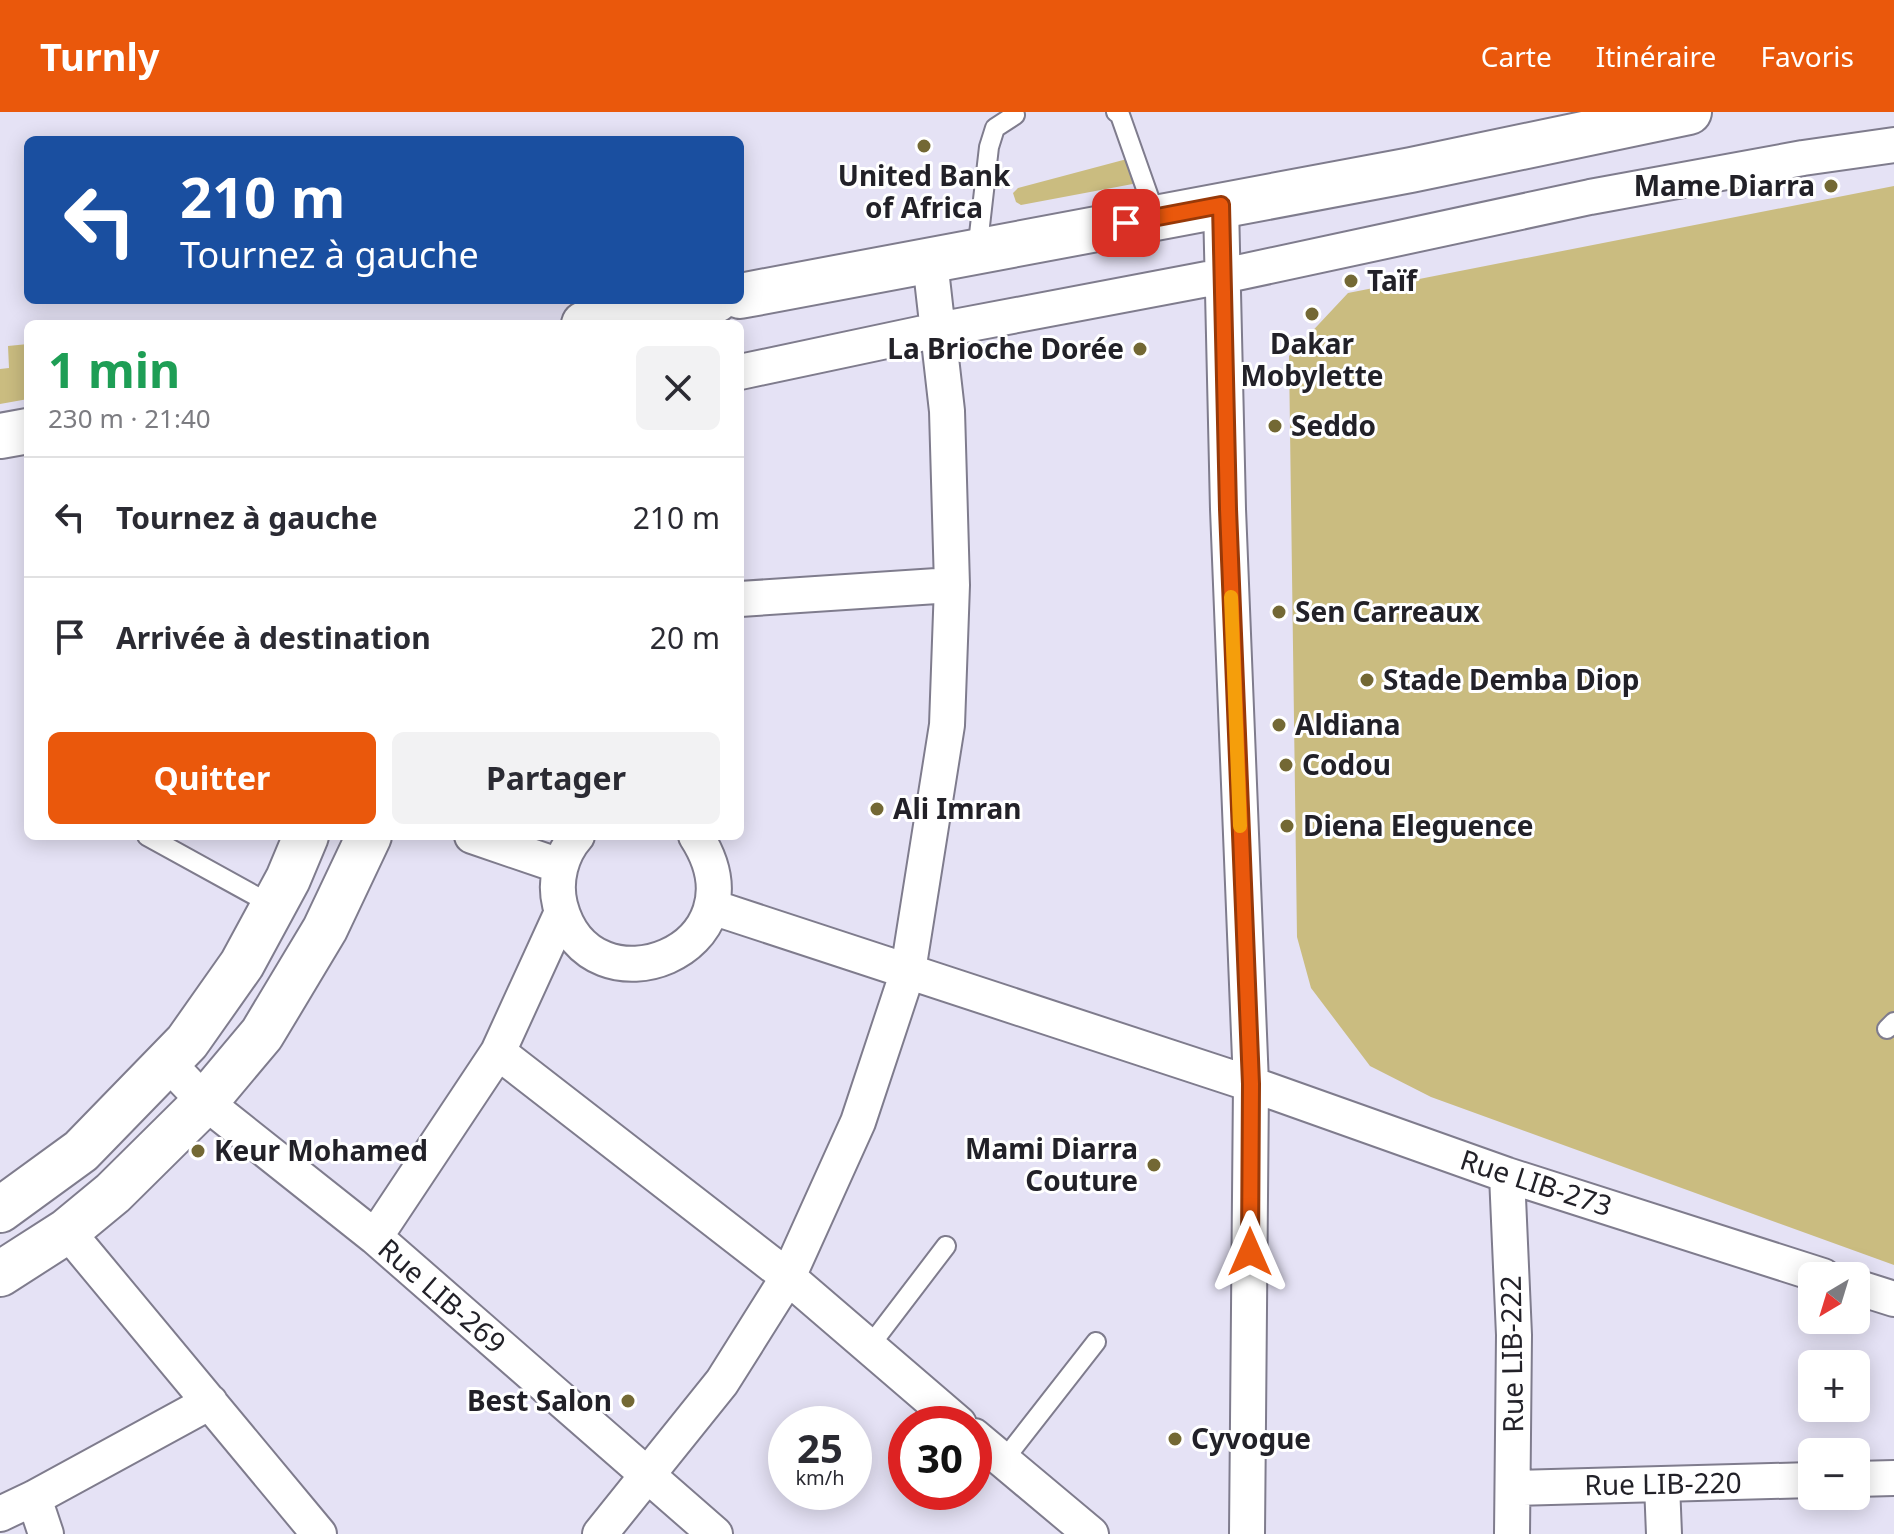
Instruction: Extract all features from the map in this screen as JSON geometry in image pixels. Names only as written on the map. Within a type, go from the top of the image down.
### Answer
[{"type":"main road","points":[[744,295],[1411,170],[1689,112]]},
{"type":"main road","points":[[606,320],[694,304]]},
{"type":"main road","points":[[0,436],[24,432]]},
{"type":"main road","points":[[0,1210],[81,1151],[187,1042],[242,964],[288,879],[304,840]]},
{"type":"main road","points":[[0,1274],[67,1231],[113,1193],[205,1102],[262,1034],[325,929],[367,840]]},
{"type":"street","points":[[744,371],[938,330],[1223,276],[1590,197],[1803,158],[1894,145]]},
{"type":"street","points":[[1221,205],[1228,509],[1251,1084],[1247,1534]]},
{"type":"street","points":[[600,1534],[722,1382],[788,1277],[858,1122],[908,971],[947,725],[952,585],[947,411],[930,261]]},
{"type":"street","points":[[744,599],[952,585]]},
{"type":"street","points":[[484,840],[560,866]]},
{"type":"street","points":[[574,840],[560,866],[558,897],[562,912],[572,932],[588,948],[607,959],[629,964],[651,963],[672,956],[690,944],[704,927],[712,907],[715,882],[709,858],[698,840]]},
{"type":"street","name":"Rue LIB-273","points":[[712,907],[1251,1084],[1507,1175],[1798,1268]]},
{"type":"street","points":[[375,1237],[498,1052],[562,912]]},
{"type":"street","points":[[498,1052],[788,1277],[938,1406]]},
{"type":"street","name":"Rue LIB-269","points":[[166,1061],[205,1102],[375,1237],[715,1534]]},
{"type":"street","name":"Rue LIB-222","points":[[1507,1175],[1514,1335],[1512,1534]]},
{"type":"street","points":[[67,1231],[319,1534]]},
{"type":"street","points":[[1870,1291],[1894,1299]]},
{"type":"street","points":[[0,1514],[210,1402]]},
{"type":"street","points":[[992,1452],[1091,1534]]},
{"type":"street","points":[[1870,1479],[1894,1478]]},
{"type":"street","name":"Rue LIB-220","points":[[1514,1488],[1798,1480]]},
{"type":"street","points":[[1662,1484],[1664,1534]]},
{"type":"street","points":[[34,1498],[46,1534]]},
{"type":"lane","points":[[1116,112],[1120,115],[1156,217]]},
{"type":"lane","points":[[977,252],[989,147],[995,128],[1015,115]]},
{"type":"lane","points":[[154,840],[274,906]]},
{"type":"lane","points":[[869,1347],[946,1246]]},
{"type":"lane","points":[[1003,1461],[1096,1342]]},
{"type":"shaded area","points":[[1127,159],[1138,183],[1021,205],[1016,202],[1013,193],[1018,188]]},
{"type":"shaded area","points":[[1894,186],[1894,1265],[1431,1097],[1370,1066],[1311,988],[1297,937],[1289,356],[1348,293]]},
{"type":"shaded area","points":[[24,344],[24,400],[0,404],[0,369],[9,368],[8,346]]},
{"type":"slow traffic","points":[[1231,597],[1240,826]]},
{"type":"place","name":"United Bank of Africa","points":[[924,146]]},
{"type":"place","name":"Mame Diarra","points":[[1831,186]]},
{"type":"place","name":"Taïf","points":[[1351,281]]},
{"type":"place","name":"Dakar Mobylette","points":[[1312,314]]},
{"type":"place","name":"La Brioche Dorée","points":[[1140,349]]},
{"type":"place","name":"Seddo","points":[[1275,426]]},
{"type":"place","name":"Sen Carreaux","points":[[1279,612]]},
{"type":"place","name":"Stade Demba Diop","points":[[1367,680]]},
{"type":"place","name":"Aldiana","points":[[1279,725]]},
{"type":"place","name":"Codou","points":[[1286,765]]},
{"type":"place","name":"Ali Imran","points":[[877,809]]},
{"type":"place","name":"Diena Eleguence","points":[[1287,826]]},
{"type":"place","name":"Keur Mohamed","points":[[198,1151]]},
{"type":"place","name":"Mami Diarra Couture","points":[[1154,1165]]},
{"type":"place","name":"Best Salon","points":[[628,1401]]},
{"type":"place","name":"Cyvogue","points":[[1175,1439]]},
{"type":"route","points":[[1126,223],[1221,205],[1228,509],[1251,1084],[1250,1252]]}]
